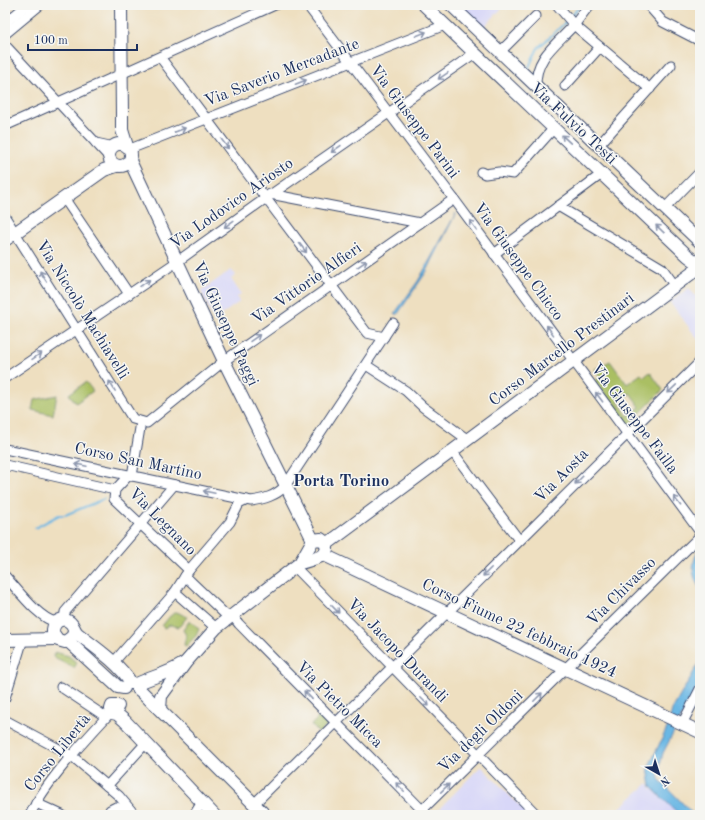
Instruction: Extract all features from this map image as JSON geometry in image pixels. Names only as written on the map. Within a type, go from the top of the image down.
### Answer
[{"type":"main road","points":[[5,240],[104,170],[119,155],[122,130],[121,5]]},
{"type":"main road","name":"Via Fulvio Testi","points":[[424,5],[700,266]]},
{"type":"main road","points":[[451,5],[700,242]]},
{"type":"main road","name":"Via Giuseppe Paggi","points":[[119,155],[137,175],[224,361],[285,486],[318,549]]},
{"type":"main road","name":"Corso Marcello Prestinari","points":[[160,709],[161,696],[186,662],[216,628],[231,614],[297,565],[306,562],[318,549],[468,440],[700,266]]},
{"type":"main road","name":"Corso Fiume 22 febbraio 1924","points":[[318,549],[446,613],[700,732]]},
{"type":"main road","points":[[5,640],[28,639],[59,631],[73,636],[74,630],[113,663],[131,688]]},
{"type":"main road","points":[[59,631],[118,687],[131,688],[142,692],[265,815]]},
{"type":"main road","points":[[186,662],[176,669],[146,678],[131,688],[113,712],[214,815]]},
{"type":"street","points":[[5,23],[27,5]]},
{"type":"street","points":[[5,34],[40,5]]},
{"type":"street","points":[[5,126],[275,5]]},
{"type":"street","name":"Via Giuseppe Parini","points":[[307,5],[454,199]]},
{"type":"street","points":[[557,5],[570,21],[650,89]]},
{"type":"street","points":[[536,86],[538,67],[543,56],[570,21],[590,5]]},
{"type":"street","points":[[648,5],[663,22],[700,41]]},
{"type":"street","points":[[500,52],[536,16]]},
{"type":"street","name":"Via Saverio Mercadante","points":[[119,155],[445,25]]},
{"type":"street","points":[[5,45],[96,143],[119,155]]},
{"type":"street","points":[[565,86],[600,47]]},
{"type":"street","name":"Via Lodovico Ariosto","points":[[6,376],[178,261],[268,196],[475,53]]},
{"type":"street","points":[[160,57],[268,196],[367,333],[384,337]]},
{"type":"street","points":[[599,145],[671,65]]},
{"type":"street","points":[[481,172],[484,174],[499,172],[513,174],[554,128]]},
{"type":"street","points":[[665,208],[700,172]]},
{"type":"street","points":[[494,254],[603,173]]},
{"type":"street","points":[[268,196],[420,223]]},
{"type":"street","points":[[64,198],[130,294]]},
{"type":"street","name":"Via Vittorio Alfieri","points":[[137,420],[147,423],[224,361],[454,199]]},
{"type":"street","name":"Via Giuseppe Chicco","points":[[454,199],[573,362]]},
{"type":"street","points":[[558,206],[662,268],[675,286]]},
{"type":"street","name":"Via Niccolò Machiavelli","points":[[5,217],[137,420]]},
{"type":"street","points":[[285,486],[393,323]]},
{"type":"street","name":"Via Giuseppe Failla","points":[[573,362],[700,532]]},
{"type":"street","name":"Via Aosta","points":[[254,804],[626,433],[700,362]]},
{"type":"street","points":[[366,365],[406,391],[423,407],[468,440]]},
{"type":"street","points":[[130,476],[137,420]]},
{"type":"street","name":"Corso San Martino","points":[[5,449],[251,501],[266,499],[285,486]]},
{"type":"street","points":[[452,451],[519,540]]},
{"type":"street","name":"Corso San Martino","points":[[5,465],[115,490]]},
{"type":"street","name":"Via Legnano","points":[[130,476],[115,490],[114,499],[140,523],[187,573],[231,614]]},
{"type":"street","points":[[59,631],[65,612],[174,485]]},
{"type":"street","points":[[113,663],[175,592],[187,573],[230,522],[239,504],[247,500]]},
{"type":"street","name":"Via Chivasso","points":[[566,670],[700,536]]},
{"type":"street","name":"Via Jacopo Durandi","points":[[297,565],[391,668],[537,815]]},
{"type":"street","points":[[5,576],[59,631]]},
{"type":"street","points":[[175,592],[216,628]]},
{"type":"street","name":"Via Pietro Micca","points":[[231,614],[422,813]]},
{"type":"street","points":[[5,698],[28,639]]},
{"type":"street","name":"Via degli Oldoni","points":[[422,813],[566,670]]},
{"type":"street","points":[[61,687],[113,712]]},
{"type":"street","points":[[676,721],[700,689]]},
{"type":"street","name":"Corso Libertà","points":[[30,815],[36,803],[72,756],[113,712]]},
{"type":"street","points":[[5,720],[72,756],[119,796],[135,814]]},
{"type":"street","points":[[107,786],[145,744]]},
{"type":"street","points":[[109,812],[119,799],[119,796]]},
{"type":"street","points":[[194,815],[202,802]]},
{"type":"street","points":[[36,803],[61,815]]},
{"type":"street","points":[[109,812],[116,807],[135,814]]},
{"type":"shaded area","points":[[460,5],[505,5],[484,27]]},
{"type":"shaded area","points":[[231,270],[236,275],[231,279],[241,294],[237,297],[239,302],[214,320],[201,291]]},
{"type":"shaded area","points":[[689,288],[700,302],[700,342],[670,302]]},
{"type":"shaded area","points":[[481,766],[529,815],[437,815],[435,813]]},
{"type":"shaded area","points":[[648,783],[651,788],[681,815],[612,815]]},
{"type":"green space","points":[[610,361],[627,384],[641,374],[644,377],[650,372],[663,390],[628,425],[595,381],[600,377],[595,369]],"holes":[[[630,393],[640,407],[628,416],[618,402]]]},
{"type":"green space","points":[[86,382],[93,391],[76,403],[69,394]]},
{"type":"green space","points":[[57,395],[53,415],[32,410],[34,400]]},
{"type":"green space","points":[[177,612],[187,617],[179,627],[170,625],[164,628],[162,626],[170,616]]},
{"type":"green space","points":[[190,620],[199,629],[196,636],[186,646],[184,645],[186,635],[183,630]]},
{"type":"green space","points":[[55,652],[69,656],[77,663],[74,668],[54,658],[53,656]]},
{"type":"green space","points":[[321,715],[330,723],[319,733],[311,725]]},
{"type":"water","points":[[456,213],[427,271],[397,315],[395,313],[418,281]]},
{"type":"water","points":[[699,549],[700,589],[695,579],[693,569],[693,564]]},
{"type":"water","points":[[700,661],[700,682],[663,753],[658,774],[659,779],[694,815],[680,815],[651,787],[648,768],[668,726],[672,710]]},
{"type":"waterway","points":[[570,17],[581,5]]},
{"type":"waterway","points":[[527,71],[538,48],[567,21]]},
{"type":"waterway","points":[[35,528],[59,515],[65,515],[104,499]]},
{"type":"district","name":"Porta Torino","points":[[341,481]]}]
